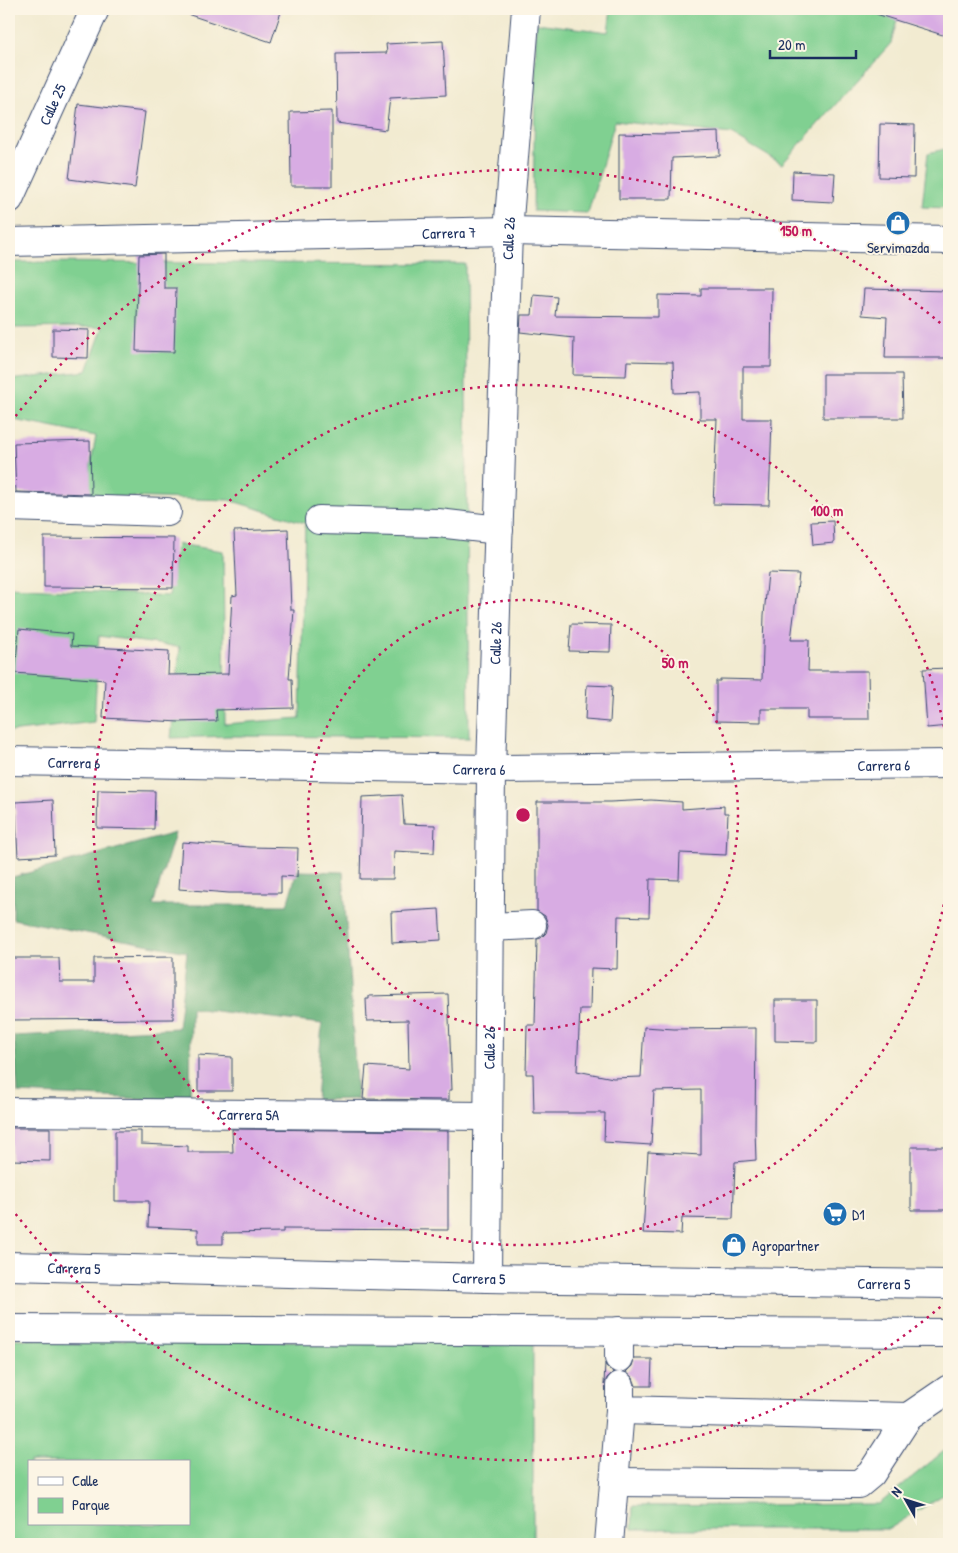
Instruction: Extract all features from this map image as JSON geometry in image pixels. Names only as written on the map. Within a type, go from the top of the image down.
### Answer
[{"type":"street","name":"Calle 25","points":[[9,199],[94,9]]},
{"type":"street","name":"Calle 26","points":[[487,1278],[491,770],[508,232],[526,9]]},
{"type":"street","name":"Carrera 7","points":[[9,242],[508,232],[949,240]]},
{"type":"street","points":[[9,507],[166,512]]},
{"type":"street","points":[[319,520],[438,523],[499,530]]},
{"type":"street","name":"Carrera 6","points":[[9,761],[491,770],[949,764]]},
{"type":"street","points":[[490,927],[532,924]]},
{"type":"street","name":"Carrera 5A","points":[[9,1112],[488,1116]]},
{"type":"street","name":"Carrera 5","points":[[9,1266],[487,1278],[949,1284]]},
{"type":"street","points":[[9,1329],[949,1333]]},
{"type":"street","points":[[619,1331],[619,1358]]},
{"type":"street","points":[[614,1482],[859,1484],[871,1474],[908,1417],[949,1388]]},
{"type":"street","points":[[610,1544],[620,1398],[908,1417]]},
{"type":"green space","points":[[611,9],[900,9],[891,43],[782,164],[731,134],[615,121],[588,213],[533,211],[536,23],[608,32]]},
{"type":"green space","points":[[949,148],[949,208],[922,207],[928,153]]},
{"type":"green space","points":[[9,262],[465,264],[469,738],[230,736],[171,738],[180,647],[99,636],[94,722],[9,732],[9,587],[169,596],[177,544],[223,551],[225,724],[300,718],[305,523],[229,500],[85,496],[96,436],[9,419],[9,380],[87,371],[103,327],[9,328]]},
{"type":"green space","points":[[175,833],[153,905],[287,905],[297,871],[343,872],[357,1099],[316,1100],[322,1024],[191,1008],[190,1101],[18,1093],[14,1036],[178,1028],[187,952],[13,919],[13,877]]},
{"type":"green space","points":[[9,1339],[533,1343],[533,1544],[9,1544]]},
{"type":"green space","points":[[949,1447],[949,1491],[889,1529],[632,1529],[633,1506],[879,1504]]},
{"type":"building","points":[[184,9],[282,9],[271,42],[184,13]]},
{"type":"building","points":[[877,9],[949,9],[949,37],[876,14]]},
{"type":"building","points":[[443,41],[446,95],[390,98],[386,130],[337,123],[336,54],[387,53],[386,44]]},
{"type":"building","points":[[78,104],[145,112],[135,188],[69,179]]},
{"type":"building","points":[[332,111],[332,186],[291,186],[290,112]]},
{"type":"building","points":[[880,124],[915,125],[914,178],[879,177]]},
{"type":"building","points":[[719,132],[720,156],[672,158],[671,199],[619,199],[619,133]]},
{"type":"building","points":[[793,171],[835,173],[833,202],[792,200]]},
{"type":"building","points":[[164,254],[164,288],[176,288],[174,352],[136,351],[139,255]]},
{"type":"building","points":[[701,288],[772,288],[771,367],[743,367],[743,419],[772,419],[769,505],[713,504],[717,419],[700,419],[700,392],[674,393],[673,362],[627,361],[626,376],[573,375],[574,338],[520,332],[521,315],[532,315],[534,295],[557,297],[555,316],[658,317],[658,295],[701,296]]},
{"type":"building","points":[[864,289],[949,291],[949,358],[885,358],[887,317],[862,315]]},
{"type":"building","points":[[53,329],[89,330],[88,358],[53,357]]},
{"type":"building","points":[[823,374],[902,374],[903,418],[823,418]]},
{"type":"building","points":[[90,441],[91,494],[16,492],[14,443]]},
{"type":"building","points":[[833,521],[834,543],[813,545],[811,522]]},
{"type":"building","points":[[288,529],[291,610],[294,610],[289,679],[292,679],[293,708],[216,710],[217,721],[180,722],[103,718],[105,680],[15,673],[19,629],[72,634],[71,646],[169,651],[168,675],[228,674],[232,596],[237,595],[234,531]]},
{"type":"building","points":[[44,537],[174,538],[173,588],[44,587]]},
{"type":"building","points":[[768,573],[799,574],[791,640],[809,640],[808,671],[868,671],[869,719],[807,719],[807,709],[761,709],[761,722],[716,721],[716,681],[720,681],[720,679],[762,680],[764,615]]},
{"type":"building","points":[[571,624],[611,625],[610,652],[569,651]]},
{"type":"building","points":[[949,668],[949,726],[927,728],[923,669]]},
{"type":"building","points":[[587,685],[612,686],[610,722],[585,720]]},
{"type":"building","points":[[98,790],[155,791],[154,829],[97,828]]},
{"type":"building","points":[[402,795],[404,824],[435,825],[434,853],[394,851],[393,879],[360,879],[362,797]]},
{"type":"building","points":[[53,800],[55,855],[18,857],[15,802]]},
{"type":"building","points":[[651,800],[682,802],[682,809],[724,806],[724,813],[728,813],[726,855],[680,853],[679,880],[650,879],[649,917],[618,916],[617,969],[591,968],[590,1009],[580,1009],[577,1071],[613,1078],[641,1077],[644,1027],[674,1029],[756,1028],[756,1160],[735,1162],[733,1219],[682,1218],[681,1234],[643,1233],[648,1152],[701,1155],[701,1090],[654,1091],[651,1145],[604,1142],[605,1113],[534,1113],[533,1074],[526,1074],[527,1025],[535,1025],[537,939],[546,933],[548,925],[545,916],[537,911],[537,802]]},
{"type":"building","points":[[182,842],[298,848],[297,877],[281,876],[281,893],[229,893],[179,889]]},
{"type":"building","points":[[439,909],[441,940],[392,943],[391,912]]},
{"type":"building","points":[[173,957],[173,1019],[9,1020],[9,958],[59,958],[60,982],[94,982],[94,958]]},
{"type":"building","points":[[448,994],[452,1090],[449,1090],[449,1100],[363,1099],[366,1066],[409,1069],[408,1020],[367,1021],[366,999],[369,999],[369,996]]},
{"type":"building","points":[[775,1000],[817,1000],[817,1042],[775,1041]]},
{"type":"building","points":[[198,1055],[232,1057],[232,1091],[198,1091]]},
{"type":"building","points":[[11,1128],[50,1128],[50,1161],[11,1160]]},
{"type":"building","points":[[232,1129],[448,1131],[448,1230],[283,1229],[283,1232],[223,1233],[223,1244],[198,1244],[198,1229],[148,1227],[149,1201],[115,1201],[115,1131],[141,1131],[141,1144],[188,1146],[188,1152],[233,1152]]},
{"type":"building","points":[[911,1147],[949,1147],[949,1210],[911,1210]]},
{"type":"building","points":[[634,1359],[652,1359],[651,1386],[636,1386],[633,1378],[626,1372],[632,1366]]},
{"type":"building","points":[[605,1363],[613,1372],[607,1378],[604,1385]]},
{"type":"place","name":"Servimazda","points":[[898,223]]},
{"type":"place","name":"D1","points":[[835,1214]]},
{"type":"place","name":"Agropartner","points":[[734,1245]]}]
